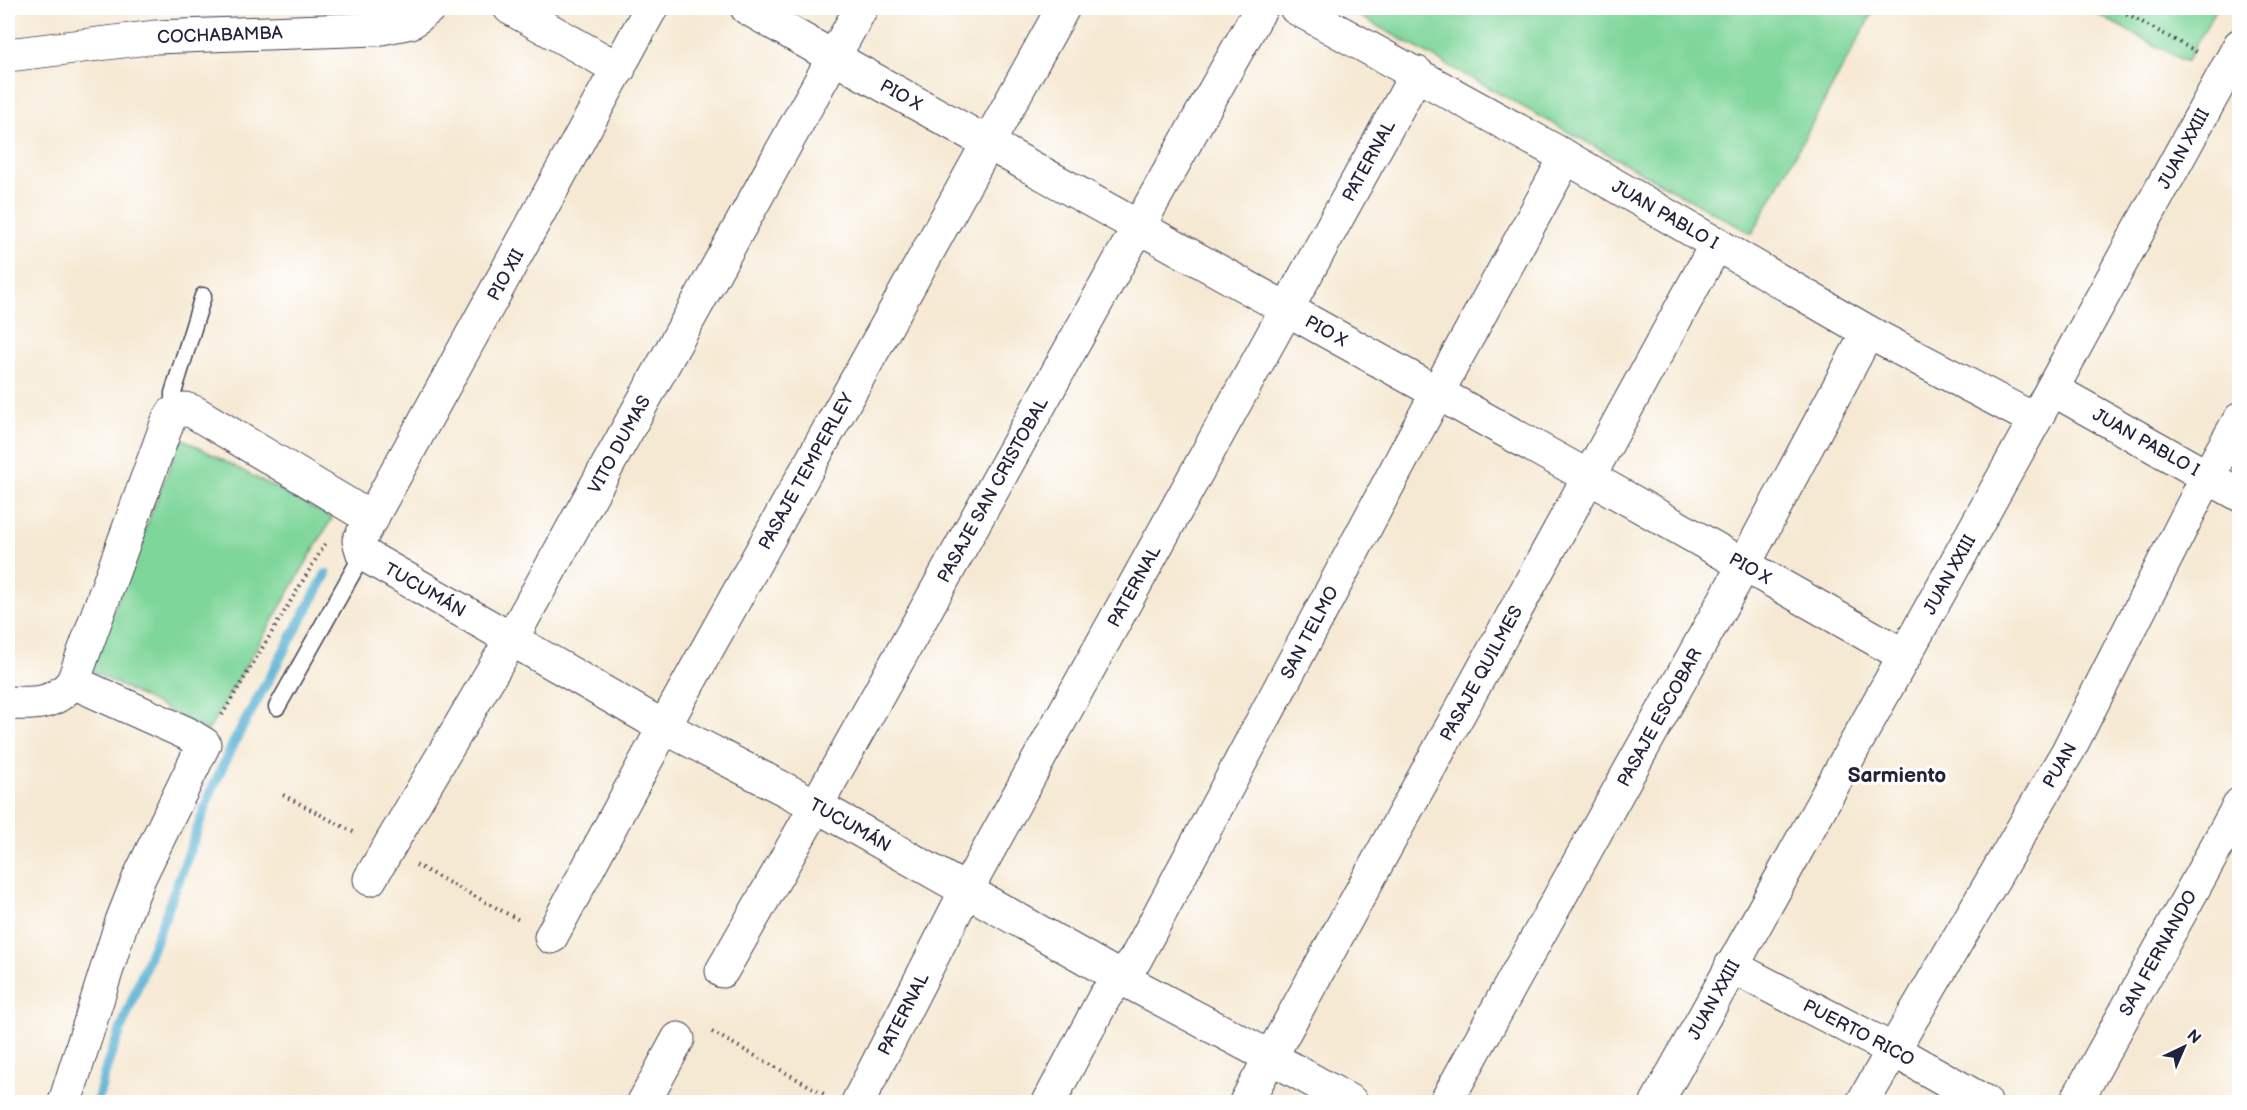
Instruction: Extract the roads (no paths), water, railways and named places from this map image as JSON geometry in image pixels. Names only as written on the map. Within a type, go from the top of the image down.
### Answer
[{"type":"street","name":"COCHABAMBA","points":[[8,55],[156,37],[376,29],[411,22],[429,8]]},
{"type":"street","points":[[510,8],[619,69]]},
{"type":"street","name":"PIO XII","points":[[361,530],[651,8]]},
{"type":"street","name":"PIO X","points":[[747,8],[1589,477],[1905,656]]},
{"type":"street","name":"VITO DUMAS","points":[[370,879],[512,638],[861,8]]},
{"type":"street","name":"PASAJE TEMPERLEY","points":[[551,937],[664,727],[1063,8]]},
{"type":"street","name":"PASAJE SAN CRISTOBAL","points":[[722,971],[817,806],[1137,227],[1262,8]]},
{"type":"street","name":"JUAN PABLO I","points":[[1296,8],[1566,157],[1868,332],[2035,420]]},
{"type":"street","name":"JUAN XXIII","points":[[1657,1102],[1905,656],[2233,57]]},
{"type":"street","name":"PATERNAL","points":[[844,1100],[966,891],[1417,73]]},
{"type":"street","name":"SAN TELMO","points":[[1049,1102],[1105,996],[1135,960],[1437,393],[1566,157]]},
{"type":"street","name":"PASAJE QUILMES","points":[[1246,1102],[1717,243]]},
{"type":"street","name":"PASAJE ESCOBAR","points":[[1446,1102],[1744,565],[1868,332]]},
{"type":"street","name":"JUAN PABLO I","points":[[2052,389],[2240,495]]},
{"type":"street","name":"TUCUMÁN","points":[[173,413],[184,409],[194,412],[512,638],[664,727],[817,806],[1121,978],[1351,1102]]},
{"type":"street","points":[[8,703],[48,702],[64,693],[73,682],[168,421],[173,413]]},
{"type":"street","name":"PUAN","points":[[1863,1102],[2068,751],[2207,477],[2240,419]]},
{"type":"street","points":[[65,1102],[122,921],[138,878],[204,744],[73,682]]},
{"type":"street","name":"SAN FERNANDO","points":[[2076,1102],[2240,804]]},
{"type":"street","name":"PUERTO RICO","points":[[1731,966],[1893,1050],[1985,1102]]},
{"type":"street","points":[[644,1102],[693,1034]]},
{"type":"lane","points":[[173,413],[173,393],[203,296]]},
{"type":"lane","points":[[277,707],[361,530]]},
{"type":"waterway","points":[[97,1102],[107,1065],[210,794],[233,744],[326,574]]},
{"type":"district","name":"Sarmiento","points":[[1897,775]]}]
